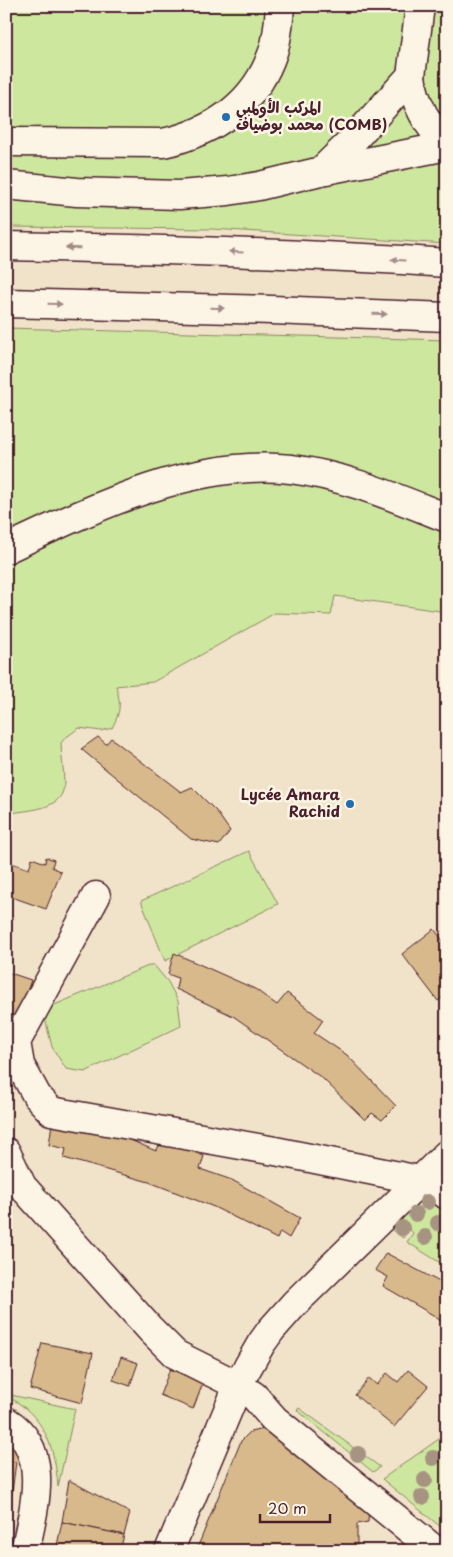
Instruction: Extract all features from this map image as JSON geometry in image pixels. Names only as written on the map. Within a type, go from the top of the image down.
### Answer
[{"type":"main road","points":[[6,142],[163,143],[183,139],[203,131],[227,117],[250,92],[262,75],[273,52],[280,6]]},
{"type":"main road","points":[[420,6],[411,76],[412,90],[417,102],[439,138],[447,146]]},
{"type":"main road","points":[[321,171],[355,138],[411,76]]},
{"type":"main road","points":[[6,185],[76,192],[179,194],[228,191],[447,146]]},
{"type":"main road","points":[[6,246],[182,250],[447,264]]},
{"type":"main road","points":[[6,303],[447,317]]},
{"type":"main road","points":[[6,549],[129,495],[192,476],[241,469],[289,469],[330,476],[372,488],[447,518]]},
{"type":"main road","points":[[6,1075],[16,1042],[96,896]]},
{"type":"main road","points":[[16,1042],[20,1065],[37,1096],[51,1111],[275,1151],[419,1180],[447,1195]]},
{"type":"main road","points":[[6,1152],[22,1186],[150,1329],[175,1354],[254,1396],[274,1419],[436,1551]]},
{"type":"main road","points":[[169,1551],[238,1386],[250,1362],[271,1330],[295,1303],[447,1154]]},
{"type":"main road","points":[[238,1386],[264,1394],[283,1407],[447,1541]]},
{"type":"main road","points":[[6,1421],[14,1426],[24,1438],[36,1464],[36,1499],[25,1551]]},
{"type":"green space","name":"المركب الأولمبي محمد بوضياف (COMB)","points":[[6,6],[447,6],[447,244],[212,229],[6,227]]},
{"type":"green space","points":[[6,328],[447,340],[447,612],[335,596],[331,615],[275,613],[153,682],[116,686],[119,707],[112,728],[101,731],[79,728],[61,743],[64,782],[63,792],[58,799],[52,804],[34,810],[6,814]]},
{"type":"green space","points":[[249,851],[278,904],[165,961],[141,901]]},
{"type":"green space","points":[[153,964],[168,982],[178,1001],[181,1026],[85,1072],[66,1069],[52,1047],[45,1018],[52,1006]]},
{"type":"green space","points":[[425,1192],[447,1203],[447,1267],[407,1242],[413,1233],[409,1229],[403,1238],[389,1228]]},
{"type":"green space","points":[[6,1394],[75,1409],[58,1487],[54,1458],[45,1433],[30,1412],[6,1396]]},
{"type":"green space","points":[[299,1408],[380,1467],[373,1472],[297,1410]]},
{"type":"green space","points":[[446,1434],[447,1522],[442,1528],[382,1479]]},
{"type":"building","points":[[98,737],[106,744],[111,738],[181,792],[192,787],[216,811],[230,831],[219,845],[191,839],[81,749]]},
{"type":"building","points":[[46,857],[54,860],[52,867],[61,872],[46,909],[6,895],[6,861],[29,869],[32,858],[45,863]]},
{"type":"building","points":[[434,929],[447,946],[447,994],[438,1001],[402,954]]},
{"type":"building","points":[[174,953],[255,989],[277,1005],[287,993],[323,1020],[314,1033],[347,1055],[396,1106],[382,1120],[372,1113],[365,1120],[322,1078],[233,1016],[176,989],[178,978],[168,974]]},
{"type":"building","points":[[7,972],[31,980],[18,1021],[6,1019]]},
{"type":"building","points":[[52,1123],[128,1139],[156,1151],[162,1140],[204,1156],[200,1169],[232,1180],[300,1218],[289,1238],[280,1232],[277,1239],[214,1207],[149,1182],[64,1158],[66,1149],[49,1145]]},
{"type":"building","points":[[386,1253],[447,1286],[447,1326],[433,1315],[383,1286],[388,1277],[375,1270]]},
{"type":"building","points":[[42,1343],[93,1353],[82,1403],[30,1389]]},
{"type":"building","points":[[121,1357],[138,1363],[130,1386],[113,1380]]},
{"type":"building","points":[[170,1369],[203,1383],[193,1409],[160,1395]]},
{"type":"building","points":[[408,1370],[428,1386],[394,1427],[355,1395],[369,1378],[377,1385],[387,1373],[398,1382]]},
{"type":"building","points":[[264,1429],[276,1435],[369,1507],[368,1522],[357,1524],[357,1551],[196,1551],[241,1441],[250,1432]]},
{"type":"building","points":[[6,1439],[16,1449],[21,1463],[6,1461]]},
{"type":"building","points":[[6,1461],[16,1462],[12,1492],[6,1491]]},
{"type":"building","points":[[69,1480],[130,1513],[124,1535],[62,1522]]},
{"type":"building","points":[[6,1491],[12,1492],[9,1509],[6,1509]]},
{"type":"building","points":[[62,1522],[124,1535],[120,1551],[56,1550]]},
{"type":"place","name":"المركب الأولمبي محمد بوضياف (COMB)","points":[[226,117]]},
{"type":"place","name":"Lycée Amara Rachid","points":[[350,804]]}]
